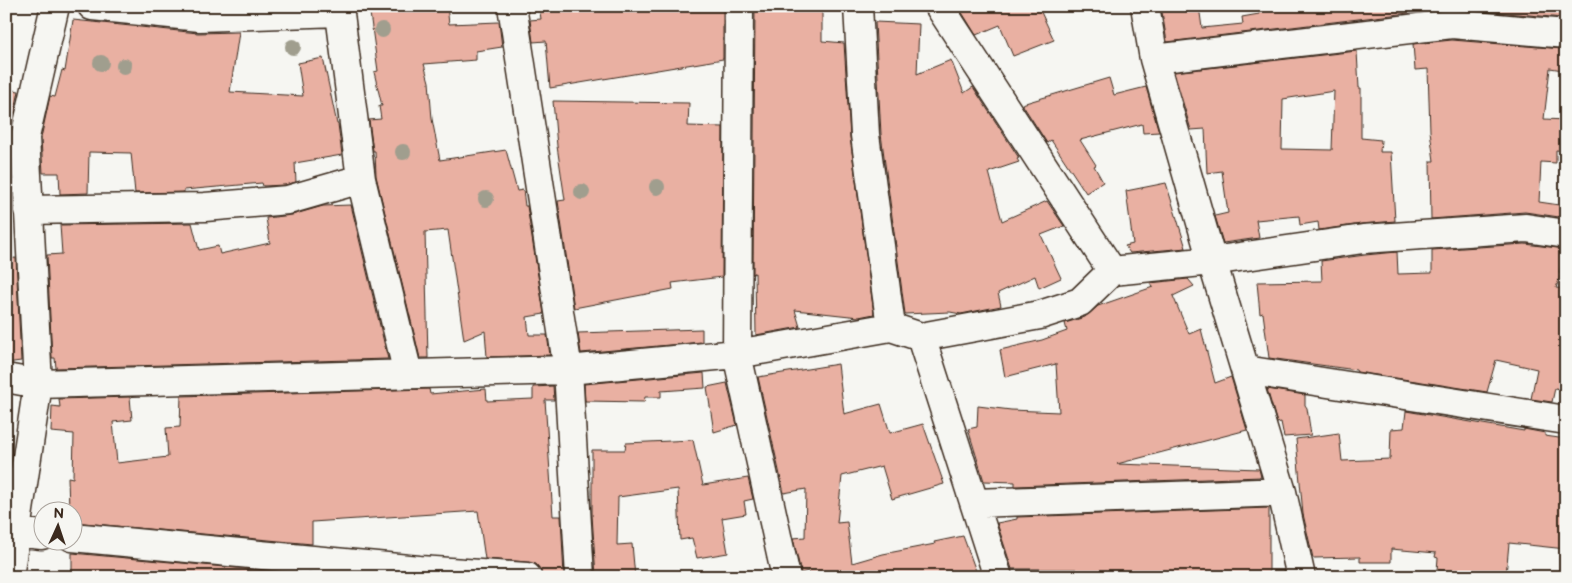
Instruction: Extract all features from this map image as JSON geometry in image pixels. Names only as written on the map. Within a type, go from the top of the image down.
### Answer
[{"type":"street","points":[[9,577],[22,533],[38,384],[28,210],[16,138],[55,6]]},
{"type":"street","points":[[92,6],[200,18],[339,9],[361,179],[408,374]]},
{"type":"street","points":[[512,6],[568,370],[580,577]]},
{"type":"street","points":[[739,6],[736,354],[786,577]]},
{"type":"street","points":[[858,6],[865,135],[892,327]]},
{"type":"street","points":[[939,6],[1112,271]]},
{"type":"street","points":[[1145,6],[1154,59],[1212,262],[1282,492],[1302,577]]},
{"type":"street","points":[[1154,59],[1452,24],[1566,34]]},
{"type":"street","points":[[28,210],[205,207],[288,200],[361,179]]},
{"type":"street","points":[[6,378],[38,384],[568,370],[736,354],[892,327],[921,337],[1040,315],[1080,302],[1112,271],[1212,262],[1363,239],[1526,228],[1566,234]]},
{"type":"street","points":[[921,337],[998,577]]},
{"type":"street","points":[[1246,370],[1566,420]]},
{"type":"street","points":[[975,503],[1282,492]]},
{"type":"street","points":[[82,538],[419,573],[528,577]]},
{"type":"building","points":[[369,6],[414,6],[414,9],[447,6],[449,24],[499,22],[502,47],[476,51],[476,60],[424,64],[429,82],[432,119],[440,160],[506,150],[517,191],[523,190],[525,206],[527,206],[544,314],[527,317],[529,335],[547,335],[550,355],[487,357],[485,331],[464,340],[448,230],[425,232],[428,358],[420,358],[376,176],[375,151],[373,151],[369,120],[381,119],[379,106],[382,106],[374,72],[378,71]]},
{"type":"building","points":[[539,6],[723,6],[723,59],[550,88],[546,41],[533,42],[530,20],[541,19]]},
{"type":"building","points":[[755,6],[822,6],[822,41],[844,43],[850,137],[874,314],[859,317],[795,310],[800,327],[756,335],[755,273],[753,274]]},
{"type":"building","points":[[958,6],[1045,6],[1045,8],[1040,10],[1054,40],[1013,56],[1000,25],[976,35]]},
{"type":"building","points":[[1161,6],[1199,6],[1202,28],[1243,24],[1242,17],[1259,14],[1258,6],[1563,6],[1563,18],[1450,8],[1167,42]]},
{"type":"building","points":[[73,20],[198,33],[239,32],[230,92],[303,96],[298,63],[323,58],[338,124],[342,155],[295,163],[296,182],[285,185],[263,186],[262,183],[184,190],[184,192],[135,193],[131,153],[89,152],[88,193],[60,194],[59,173],[43,173],[41,138],[50,96],[55,97],[62,70],[65,71]]},
{"type":"building","points":[[875,22],[919,24],[917,74],[951,60],[964,93],[973,87],[1019,158],[1017,159],[1019,162],[989,172],[1002,221],[1047,201],[1064,226],[1041,235],[1061,278],[1039,288],[1035,276],[998,293],[1001,306],[961,314],[950,312],[905,314],[881,134]]},
{"type":"building","points":[[1452,40],[1563,49],[1563,70],[1550,68],[1544,119],[1566,120],[1566,151],[1556,150],[1556,163],[1541,162],[1539,202],[1566,206],[1566,218],[1525,212],[1431,219],[1430,161],[1434,161],[1430,131],[1428,69],[1415,70],[1413,44]]},
{"type":"building","points":[[1357,51],[1359,88],[1361,88],[1361,138],[1381,140],[1380,152],[1391,152],[1395,221],[1319,230],[1318,222],[1300,225],[1299,216],[1256,220],[1259,238],[1223,243],[1215,216],[1228,213],[1222,171],[1207,173],[1205,129],[1191,130],[1174,72]],"holes":[[[1334,91],[1332,150],[1282,149],[1283,99]]]},
{"type":"building","points":[[1109,78],[1114,95],[1146,87],[1159,132],[1143,133],[1142,124],[1080,140],[1096,165],[1094,166],[1103,182],[1086,193],[1051,140],[1047,143],[1022,104]]},
{"type":"building","points":[[6,89],[19,91],[10,134],[11,172],[6,172]]},
{"type":"building","points":[[553,101],[689,103],[688,126],[723,127],[722,277],[672,283],[673,289],[574,308],[558,201],[565,200]]},
{"type":"building","points":[[1166,183],[1186,248],[1130,253],[1125,246],[1133,244],[1126,191]]},
{"type":"building","points":[[351,205],[388,359],[56,368],[55,358],[52,358],[47,255],[62,254],[60,225],[192,223],[199,250],[218,246],[220,254],[270,243],[266,218],[292,215],[323,206]]},
{"type":"building","points":[[1525,244],[1566,249],[1556,288],[1566,289],[1566,390],[1555,388],[1552,402],[1531,399],[1537,369],[1496,360],[1487,392],[1357,372],[1356,370],[1269,358],[1263,313],[1260,314],[1257,282],[1322,281],[1321,261],[1397,252],[1398,274],[1432,273],[1432,250]]},
{"type":"building","points":[[16,258],[21,361],[6,363],[6,259]]},
{"type":"building","points":[[1188,279],[1194,286],[1173,296],[1189,334],[1201,329],[1215,383],[1231,377],[1247,430],[1117,464],[1259,469],[1261,477],[1015,486],[1015,482],[984,481],[968,429],[977,427],[978,406],[1011,410],[1059,412],[1056,364],[1005,377],[1000,350],[1042,340],[1067,331],[1065,323],[1085,317],[1098,306],[1153,287],[1150,283]]},
{"type":"building","points":[[702,329],[702,342],[581,353],[578,333]]},
{"type":"building","points":[[838,364],[844,414],[881,404],[890,433],[923,424],[944,484],[892,499],[882,466],[842,476],[837,523],[847,522],[852,563],[963,536],[976,571],[965,573],[966,577],[810,577],[808,571],[801,573],[793,538],[805,537],[806,489],[784,493],[758,377]]},
{"type":"building","points":[[704,373],[705,388],[661,391],[661,397],[645,397],[644,402],[585,401],[584,384]]},
{"type":"building","points":[[727,383],[737,425],[714,432],[707,387]]},
{"type":"building","points":[[553,386],[554,400],[545,400],[553,516],[561,516],[564,577],[542,577],[541,570],[536,564],[528,562],[485,559],[478,511],[312,522],[312,544],[82,523],[82,500],[69,500],[68,477],[73,478],[74,434],[51,432],[52,406],[60,407],[59,399],[130,397],[132,420],[113,422],[117,463],[168,457],[166,428],[180,427],[181,396],[429,389],[430,394],[486,389],[487,401],[533,399],[533,387]]},
{"type":"building","points":[[1267,389],[1305,395],[1311,435],[1284,437],[1281,422],[1277,423]]},
{"type":"building","points":[[1406,411],[1524,431],[1524,429],[1545,433],[1545,436],[1566,439],[1566,549],[1509,543],[1506,575],[1437,570],[1438,558],[1435,557],[1436,553],[1391,549],[1391,562],[1360,562],[1360,557],[1313,558],[1303,514],[1296,439],[1339,433],[1342,461],[1390,459],[1391,429],[1404,428]]},
{"type":"building","points":[[693,440],[703,485],[748,478],[753,499],[744,501],[746,514],[722,518],[728,553],[697,558],[692,538],[680,540],[678,489],[618,497],[617,545],[632,544],[635,577],[596,577],[592,515],[592,450],[625,450],[626,443]]},
{"type":"building","points":[[1269,508],[1269,577],[1077,577],[1076,569],[1012,569],[997,523],[1017,519],[1017,517]]},
{"type":"building","points":[[72,553],[269,571],[269,577],[72,577]]}]
